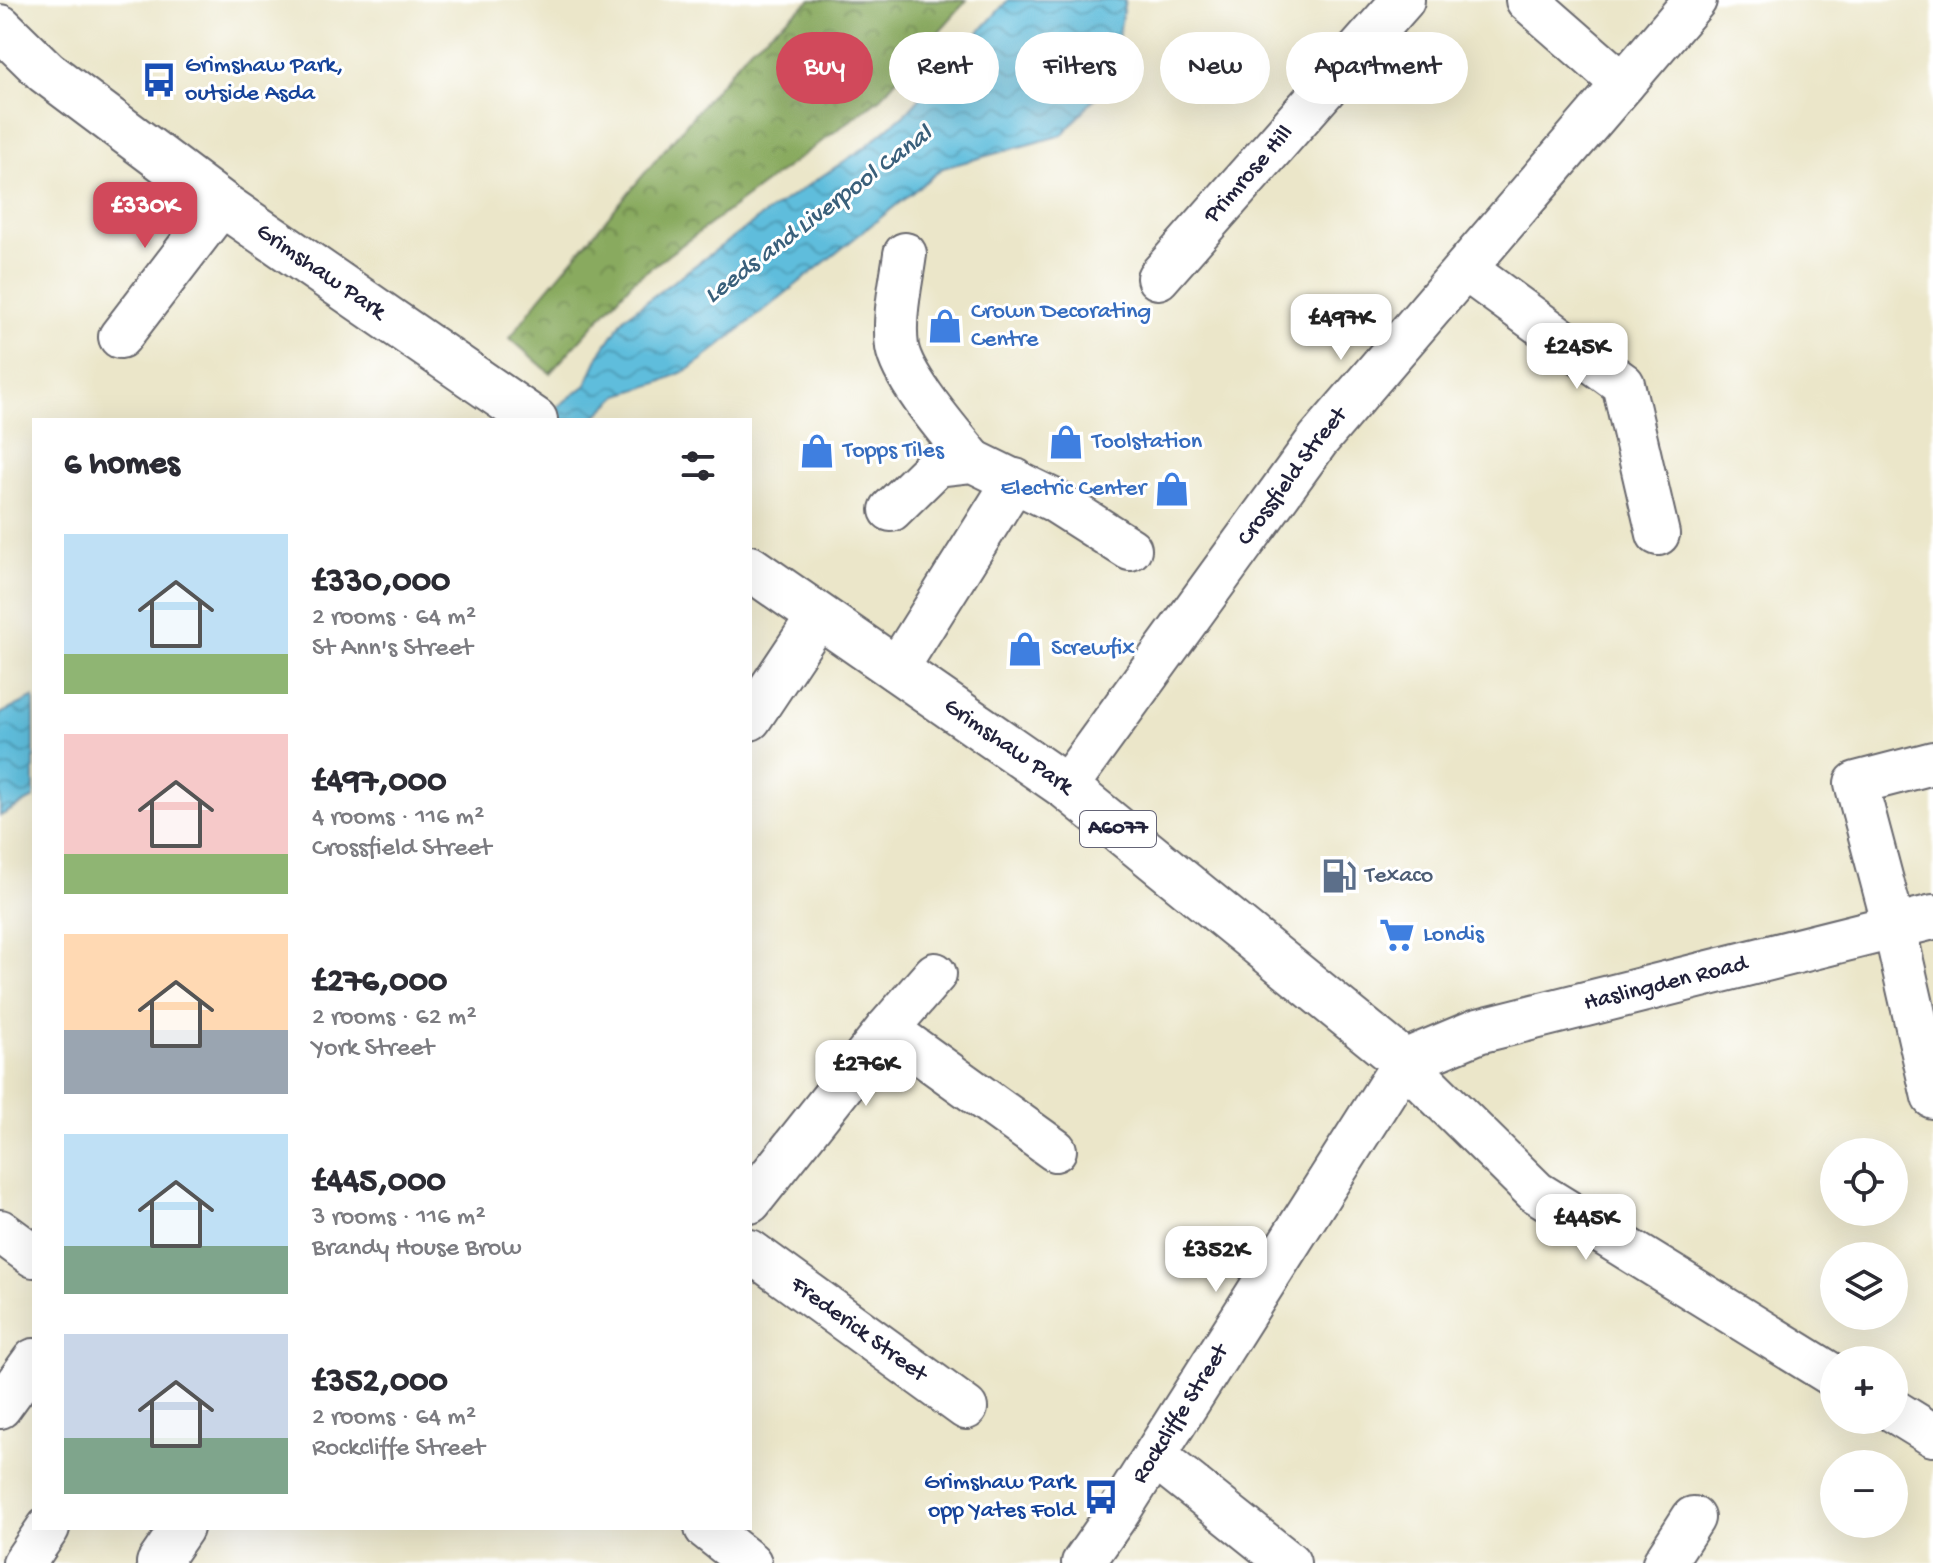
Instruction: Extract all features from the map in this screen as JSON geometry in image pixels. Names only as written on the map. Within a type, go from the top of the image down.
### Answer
[{"type":"highway","name":"Grimshaw Park","points":[[0,27],[46,72],[222,204],[532,418]]},
{"type":"highway","name":"Grimshaw Park","points":[[752,569],[1066,787],[1404,1062]]},
{"type":"highway","name":"Haslingden Road","points":[[1404,1062],[1478,1031],[1913,922]]},
{"type":"street","name":"Primrose Hill","points":[[1158,278],[1403,0]]},
{"type":"street","points":[[1527,0],[1623,84]]},
{"type":"street","name":"Crossfield Street","points":[[1066,787],[1318,440],[1695,0]]},
{"type":"street","points":[[120,337],[222,204]]},
{"type":"street","points":[[905,254],[896,322],[898,350],[918,390],[973,461],[1053,500],[1130,549]]},
{"type":"street","points":[[1465,269],[1623,384],[1658,534]]},
{"type":"street","points":[[891,510],[937,465],[973,461]]},
{"type":"street","points":[[896,670],[1015,480]]},
{"type":"street","points":[[752,716],[818,617]]},
{"type":"street","points":[[1933,763],[1856,783],[1913,922],[1933,1097]]},
{"type":"street","points":[[752,1199],[887,1029],[935,974]]},
{"type":"street","points":[[887,1029],[1055,1150]]},
{"type":"street","points":[[1404,1062],[1536,1192],[1820,1367]]},
{"type":"street","name":"Rockcliffe Street","points":[[1083,1563],[1155,1456],[1404,1062]]},
{"type":"street","points":[[0,1231],[32,1255]]},
{"type":"street","name":"Frederick Street","points":[[752,1252],[966,1408]]},
{"type":"street","points":[[0,1407],[32,1363]]},
{"type":"street","points":[[1908,1420],[1933,1435]]},
{"type":"street","points":[[1155,1456],[1289,1563]]},
{"type":"street","points":[[1664,1563],[1693,1518]]},
{"type":"street","points":[[24,1563],[47,1530]]},
{"type":"street","points":[[158,1563],[181,1530]]},
{"type":"street","points":[[709,1530],[750,1563]]},
{"type":"green space","points":[[811,0],[967,0],[939,32],[889,32],[889,88],[873,103],[873,32],[776,32],[776,104],[872,104],[633,281],[550,373],[510,338],[539,299],[750,48]]},
{"type":"water","name":"Leeds and Liverpool Canal","points":[[1008,0],[1125,0],[1119,32],[1015,32],[1015,104],[1090,104],[1062,135],[943,168],[690,369],[619,395],[594,418],[543,418],[586,385],[600,354],[625,317],[762,216],[864,148],[914,104],[999,104],[999,32],[979,32]]},
{"type":"water","points":[[32,698],[32,799],[0,816],[0,714]]},
{"type":"place","name":"Grimshaw Park, outside Asda","points":[[159,80]]},
{"type":"place","name":"Crown Decorating Centre","points":[[945,326]]},
{"type":"place","name":"Toolstation","points":[[1066,442]]},
{"type":"place","name":"Topps Tiles","points":[[817,451]]},
{"type":"place","name":"Electric Center","points":[[1172,489]]},
{"type":"place","name":"Screwfix","points":[[1025,649]]},
{"type":"place","name":"Texaco","points":[[1339,876]]},
{"type":"place","name":"Londis","points":[[1397,935]]},
{"type":"place","name":"Grimshaw Park opp Yates Fold","points":[[1101,1497]]}]
